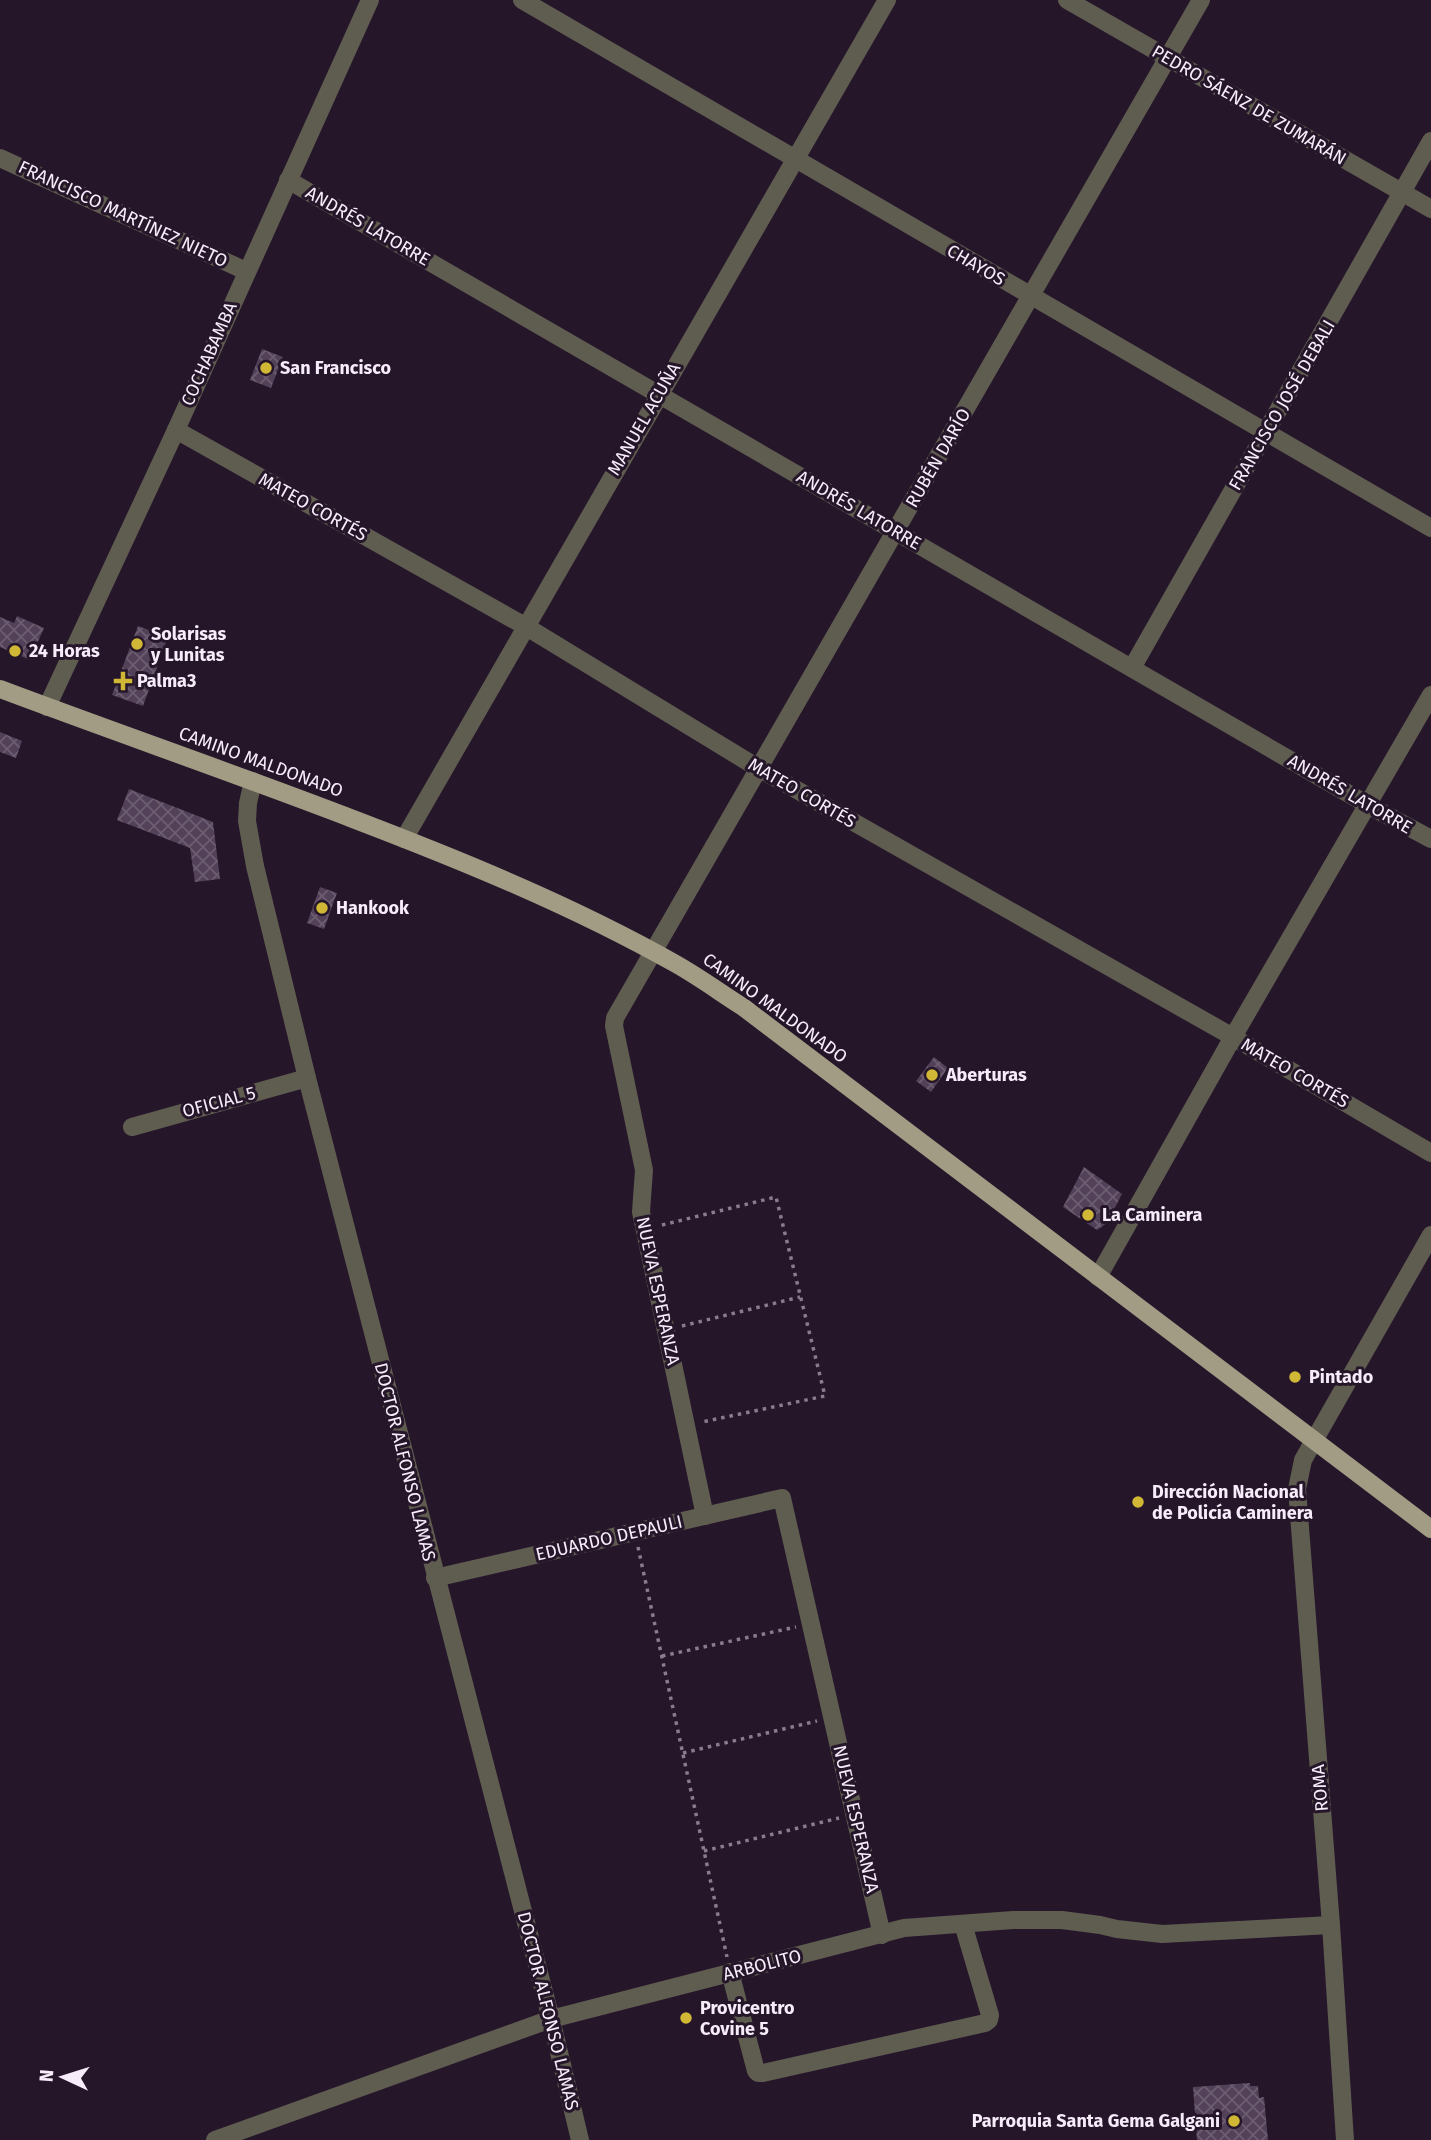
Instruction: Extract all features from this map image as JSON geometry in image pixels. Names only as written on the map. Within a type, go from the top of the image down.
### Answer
[{"type":"main road","name":"CAMINO MALDONADO","points":[[0,689],[254,781],[404,839],[526,889],[679,965],[743,1007],[1431,1529]]},
{"type":"street","name":"COCHABAMBA","points":[[47,707],[176,430],[370,0]]},
{"type":"street","name":"CHAYOS","points":[[522,0],[1431,528]]},
{"type":"street","name":"MANUEL ACUÑA","points":[[404,839],[887,0]]},
{"type":"street","name":"PEDRO SÁENZ DE ZUMARÁN","points":[[1067,0],[1431,209]]},
{"type":"street","name":"RUBÉN DARÍO","points":[[654,952],[1201,0]]},
{"type":"street","name":"FRANCISCO JOSÉ DEBALI","points":[[1132,668],[1431,141]]},
{"type":"street","name":"FRANCISCO MARTÍNEZ NIETO","points":[[0,158],[246,271]]},
{"type":"street","name":"ANDRÉS LATORRE","points":[[288,180],[1431,839]]},
{"type":"street","name":"MATEO CORTÉS","points":[[176,430],[525,626],[758,768],[1233,1037],[1431,1153]]},
{"type":"street","points":[[1098,1277],[1431,695]]},
{"type":"street","name":"DOCTOR ALFONSO LAMAS","points":[[254,781],[248,803],[247,821],[255,866],[580,2140]]},
{"type":"street","name":"NUEVA ESPERANZA","points":[[654,952],[618,1010],[614,1026],[644,1170],[641,1212],[705,1516]]},
{"type":"street","name":"OFICIAL 5","points":[[132,1126],[307,1078]]},
{"type":"street","name":"ROMA","points":[[1345,2140],[1297,1489],[1303,1460],[1431,1235]]},
{"type":"street","name":"NUEVA ESPERANZA","points":[[782,1498],[882,1935]]},
{"type":"street","name":"EDUARDO DEPAULI","points":[[435,1578],[782,1498]]},
{"type":"street","name":"ARBOLITO","points":[[215,2140],[551,2019],[904,1928],[1013,1920],[1062,1920],[1117,1930],[1162,1934],[1331,1925]]},
{"type":"street","points":[[730,1972],[756,2071],[763,2073],[985,2023],[990,2015],[963,1924]]},
{"type":"path","points":[[645,1229],[776,1197],[825,1396],[686,1426]]},
{"type":"path","points":[[666,1330],[800,1297]]},
{"type":"path","points":[[635,1532],[730,1972]]},
{"type":"path","points":[[662,1656],[811,1624]]},
{"type":"path","points":[[683,1753],[832,1717]]},
{"type":"path","points":[[704,1851],[855,1814]]},
{"type":"building","name":"San Francisco","points":[[262,349],[283,357],[271,388],[250,380]]},
{"type":"building","points":[[17,616],[44,628],[30,660],[0,647],[0,617],[14,623]]},
{"type":"building","points":[[138,626],[168,637],[143,706],[112,695]]},
{"type":"building","points":[[0,732],[22,741],[16,758],[0,752]]},
{"type":"building","points":[[129,789],[213,822],[220,879],[195,882],[190,848],[117,820]]},
{"type":"building","name":"Hankook","points":[[320,887],[337,893],[324,929],[307,923]]},
{"type":"building","name":"Aberturas","points":[[934,1057],[948,1068],[931,1092],[916,1081]]},
{"type":"building","points":[[1084,1167],[1122,1194],[1107,1223],[1097,1230],[1063,1207]]},
{"type":"building","name":"Parroquia Santa Gema Galgani","points":[[1250,2083],[1250,2086],[1258,2086],[1259,2098],[1264,2097],[1268,2140],[1197,2140],[1193,2087]]},
{"type":"place","name":"San Francisco","points":[[266,368]]},
{"type":"place","name":"Solarisas y Lunitas","points":[[137,644]]},
{"type":"place","name":"24 Horas","points":[[15,651]]},
{"type":"place","name":"Palma3","points":[[123,681]]},
{"type":"place","name":"Hankook","points":[[322,908]]},
{"type":"place","name":"Aberturas","points":[[932,1075]]},
{"type":"place","name":"La Caminera","points":[[1088,1215]]},
{"type":"place","name":"Pintado","points":[[1295,1377]]},
{"type":"place","name":"Dirección Nacional de Policía Caminera","points":[[1138,1502]]},
{"type":"place","name":"Provicentro Covine 5","points":[[686,2018]]},
{"type":"place","name":"Parroquia Santa Gema Galgani","points":[[1234,2121]]}]
